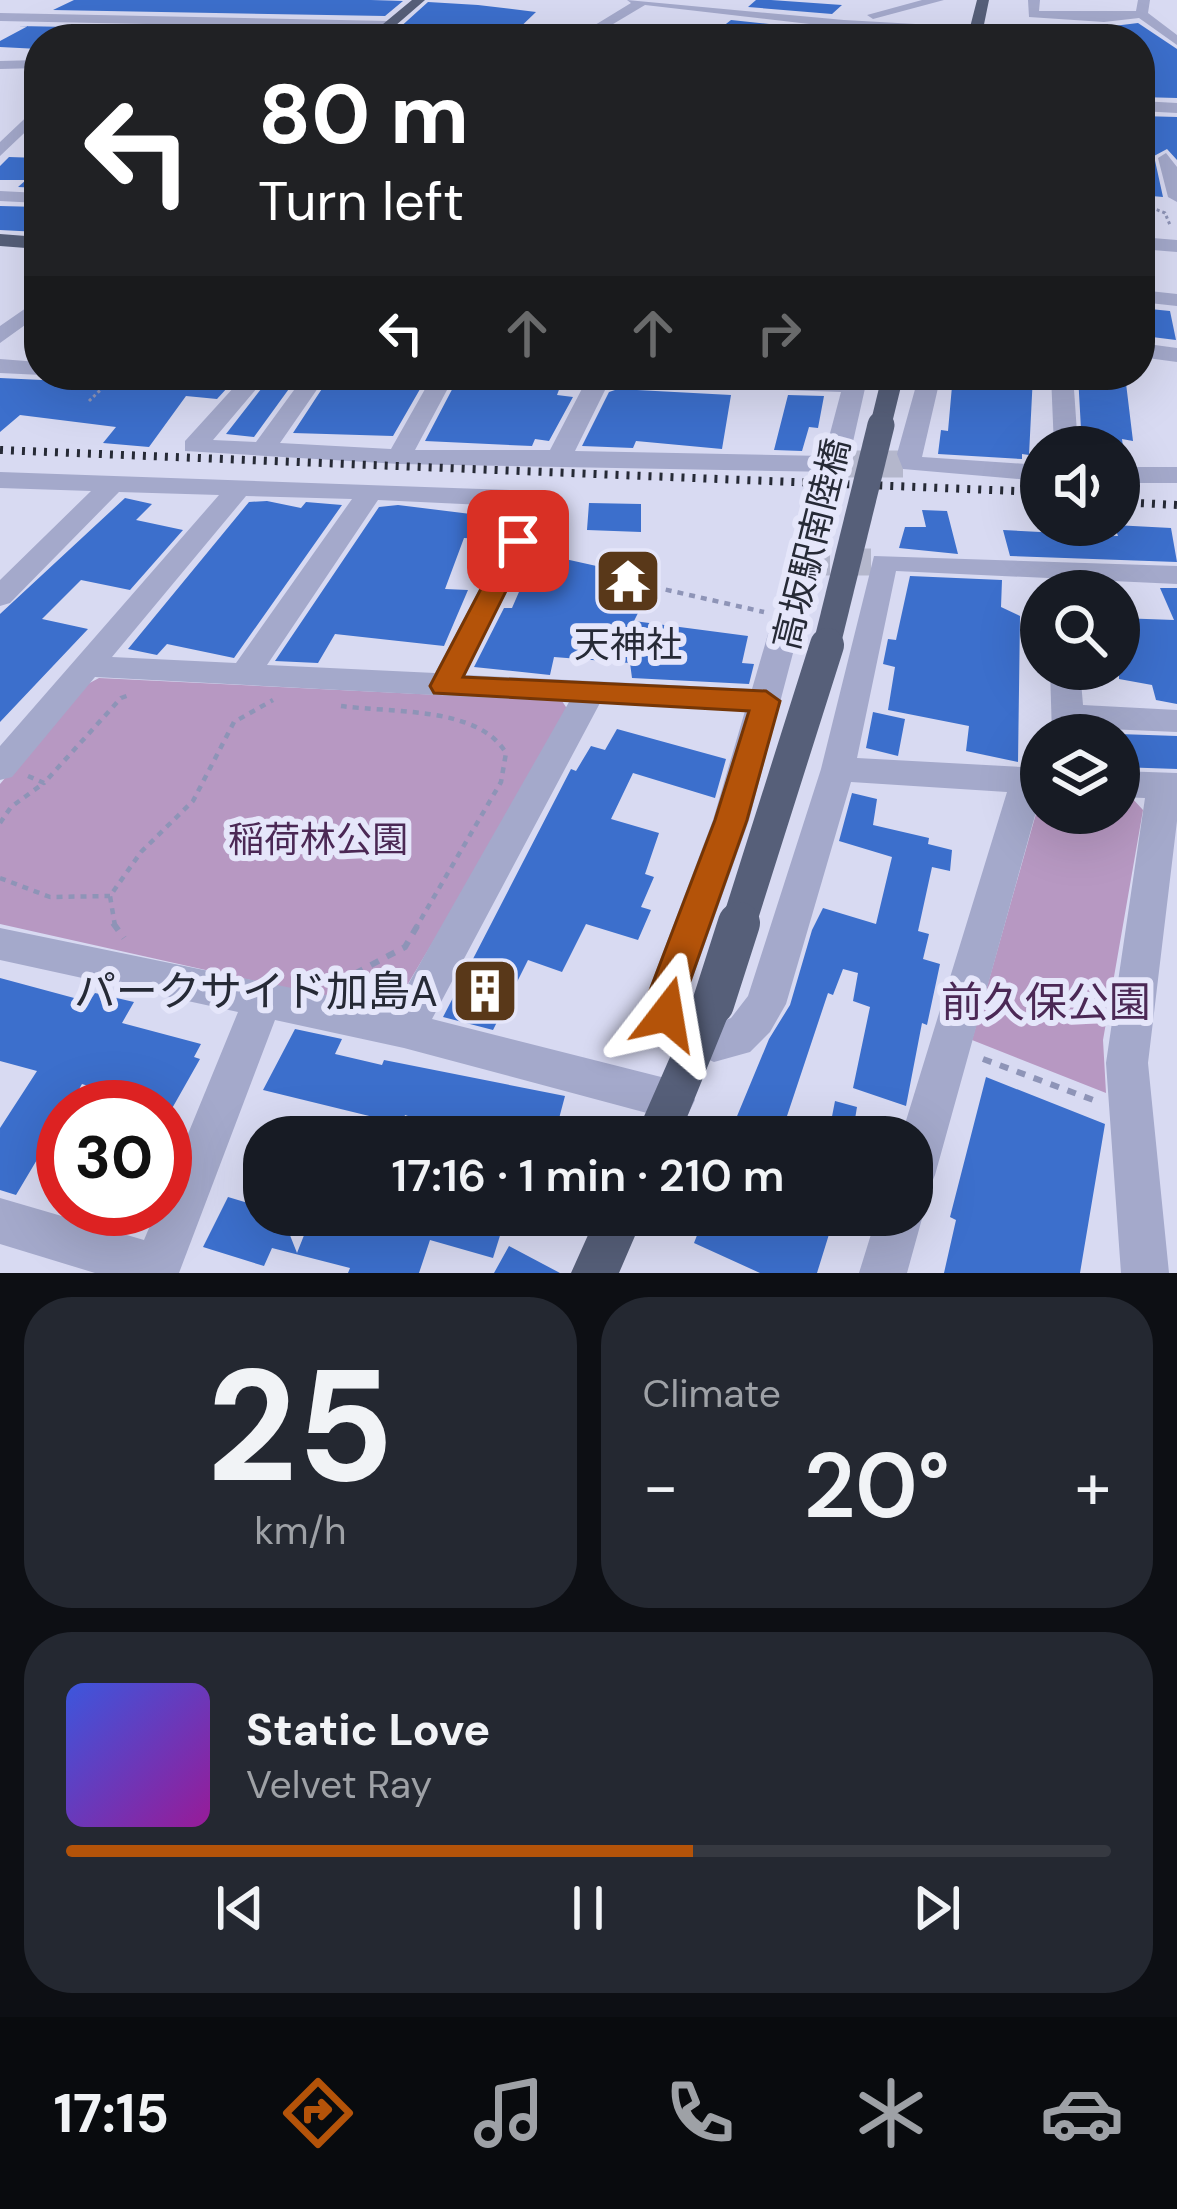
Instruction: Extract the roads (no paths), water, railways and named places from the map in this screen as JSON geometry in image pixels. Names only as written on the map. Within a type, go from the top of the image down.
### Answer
[{"type":"main road","points":[[390,24],[419,0]]},
{"type":"main road","name":"高坂駅南陸橋","points":[[666,1116],[705,1022],[820,672],[889,390]]},
{"type":"main road","points":[[595,1273],[612,1236]]},
{"type":"street","points":[[0,16],[42,0]]},
{"type":"street","points":[[75,24],[122,0]]},
{"type":"street","points":[[152,18],[185,0]]},
{"type":"street","points":[[633,0],[892,24]]},
{"type":"street","points":[[841,24],[846,18],[938,0]]},
{"type":"street","points":[[1034,0],[1033,14],[1104,18],[1144,10],[1177,14]]},
{"type":"street","points":[[605,24],[644,1]]},
{"type":"street","points":[[218,18],[232,9]]},
{"type":"street","points":[[1144,10],[1177,42]]},
{"type":"street","points":[[0,16],[105,19],[306,14],[376,24]]},
{"type":"street","points":[[290,24],[306,14]]},
{"type":"street","points":[[99,24],[105,19]]},
{"type":"street","points":[[19,112],[24,112]]},
{"type":"street","points":[[0,151],[24,126]]},
{"type":"street","points":[[14,136],[24,136]]},
{"type":"street","points":[[1171,159],[1177,197]]},
{"type":"street","points":[[0,337],[24,317]]},
{"type":"street","points":[[244,390],[194,446],[399,457],[835,464],[854,390]]},
{"type":"street","points":[[263,450],[305,390]]},
{"type":"street","points":[[399,457],[436,390]]},
{"type":"street","points":[[559,458],[593,390]]},
{"type":"street","points":[[926,390],[909,454],[912,464],[1020,472]]},
{"type":"street","points":[[1063,390],[1065,426]]},
{"type":"street","points":[[1140,475],[1177,475]]},
{"type":"street","points":[[0,480],[526,497],[537,505],[444,686]]},
{"type":"street","points":[[0,597],[111,485]]},
{"type":"street","points":[[1,766],[237,490]]},
{"type":"street","points":[[246,687],[369,494]]},
{"type":"street","points":[[802,562],[731,820],[666,998],[671,1025],[705,1022],[729,1044],[747,1033],[766,1004],[838,770],[884,562],[1020,577]]},
{"type":"street","points":[[1140,577],[1177,575]]},
{"type":"street","points":[[87,666],[146,670],[246,687],[444,686],[766,701]]},
{"type":"street","points":[[404,1030],[590,693]]},
{"type":"street","points":[[1140,722],[1177,721]]},
{"type":"street","points":[[838,770],[1020,780]]},
{"type":"street","points":[[1140,785],[1170,786],[1127,1063],[1144,1273]]},
{"type":"street","points":[[929,1116],[1020,825]]},
{"type":"street","points":[[0,944],[404,1030],[659,1116]]},
{"type":"street","points":[[0,1221],[156,1270],[262,1003]]},
{"type":"street","points":[[883,1273],[894,1236]]},
{"type":"tunnel","points":[[835,464],[912,464]]},
{"type":"tunnel","points":[[803,562],[884,562]]},
{"type":"railway","points":[[0,450],[1020,491]]},
{"type":"railway","points":[[1140,503],[1177,505]]},
{"type":"place","name":"天神社","points":[[628,581]]},
{"type":"place","name":"パークサイド加島A","points":[[485,991]]},
{"type":"park label","name":"稲荷林公園","points":[[318,839]]},
{"type":"park label","name":"前久保公園","points":[[1046,1002]]}]
